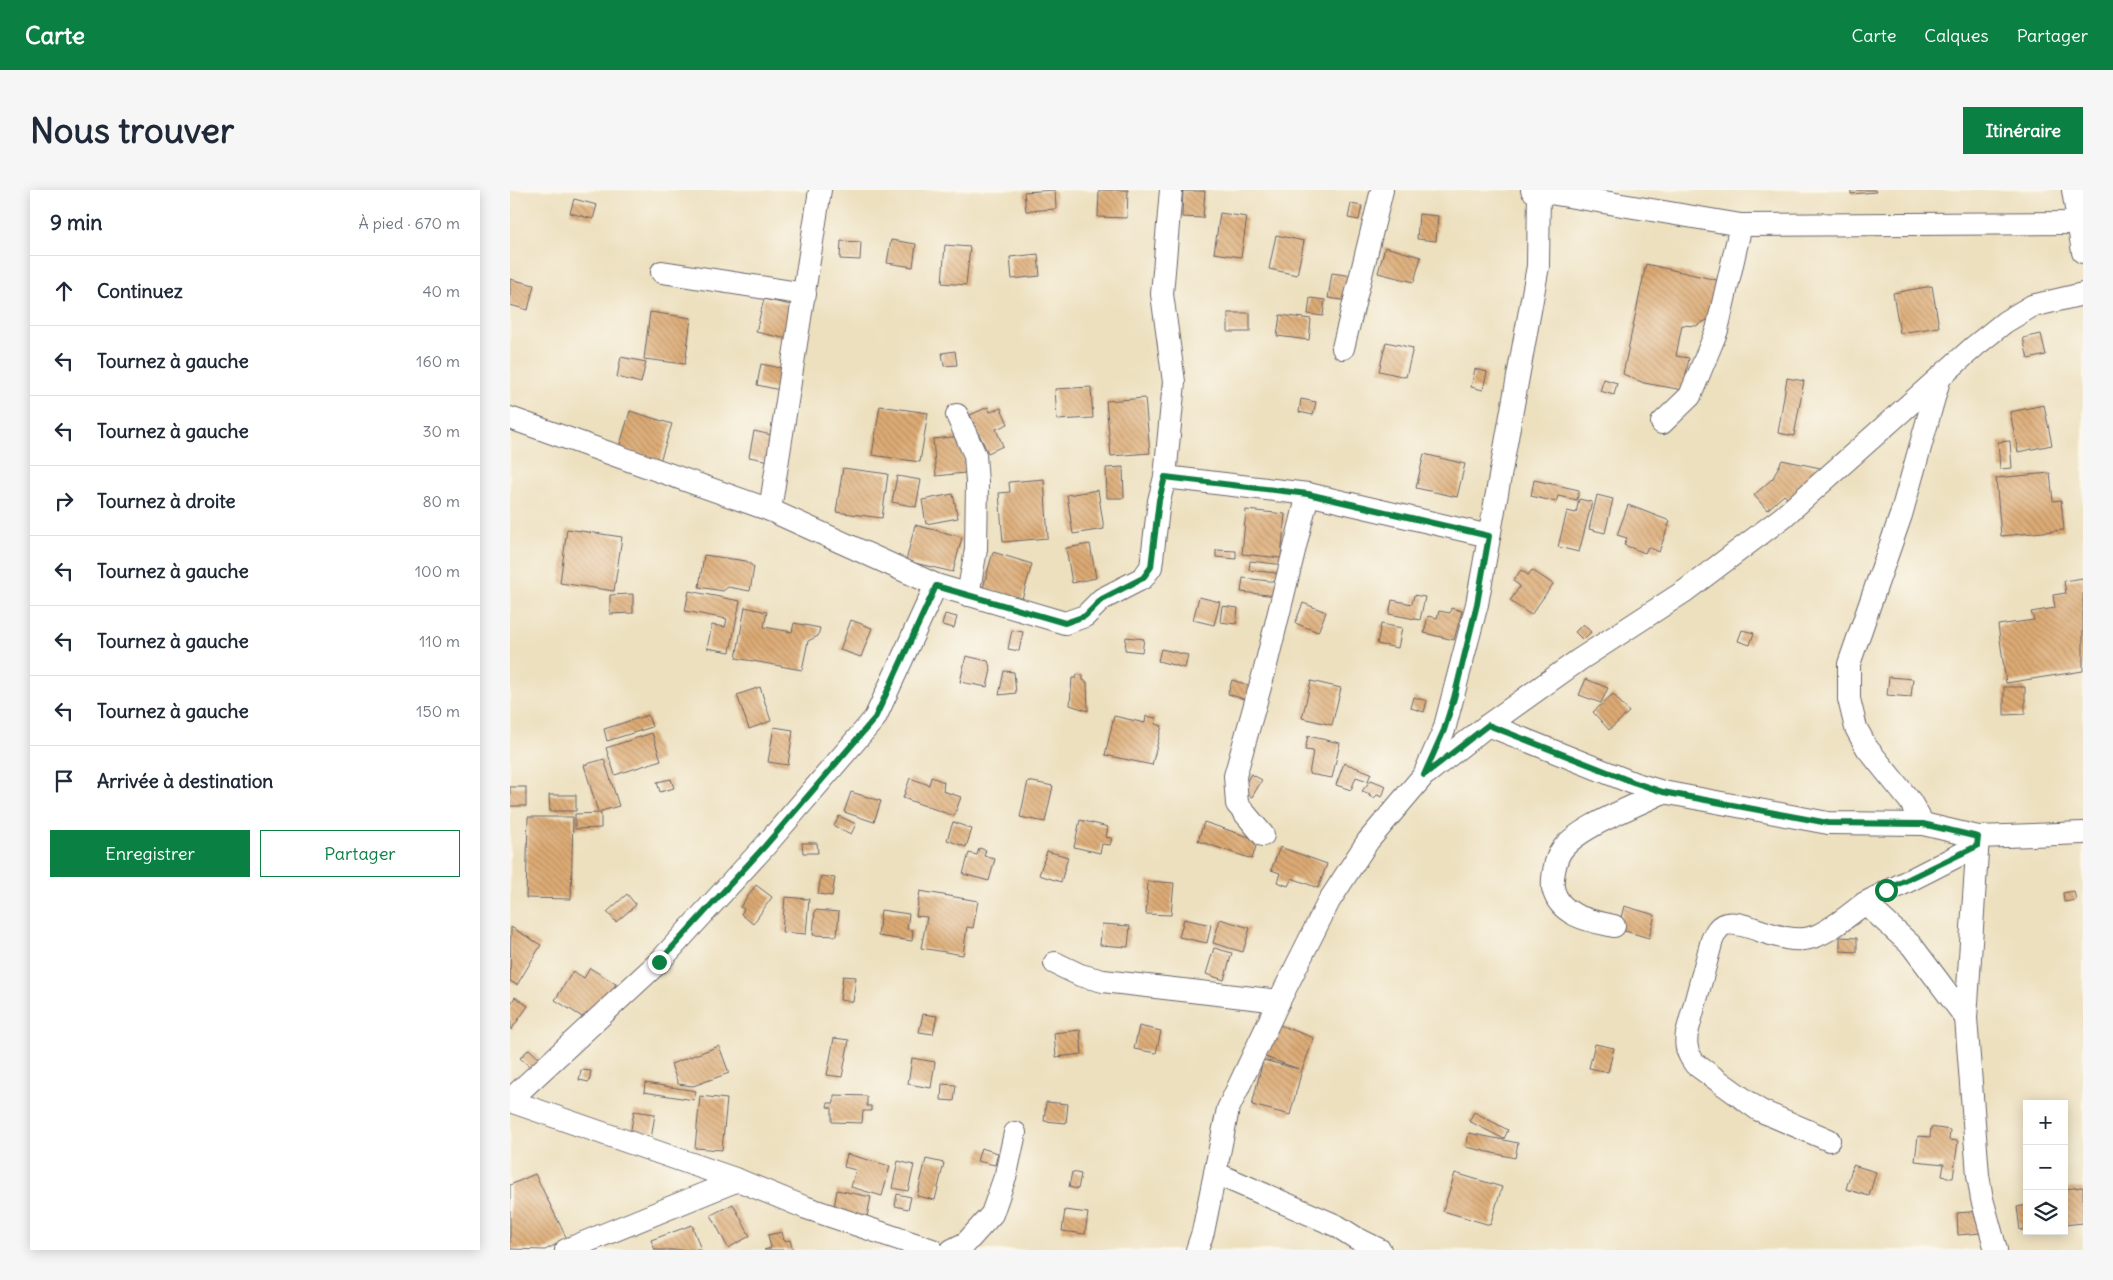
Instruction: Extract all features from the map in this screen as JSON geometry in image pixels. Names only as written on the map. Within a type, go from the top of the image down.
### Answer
[{"type":"street","points":[[770,510],[820,190]]},
{"type":"street","points":[[510,418],[770,510],[936,586],[1065,623],[1085,616],[1102,599],[1143,578],[1151,567],[1159,500],[1165,477],[1174,382],[1162,294],[1171,190]]},
{"type":"street","points":[[1343,348],[1382,190]]},
{"type":"street","points":[[2072,190],[2081,223],[2083,252]]},
{"type":"street","points":[[1424,775],[1444,730],[1454,698],[1477,604],[1538,266],[1537,191],[1741,225],[2081,223]]},
{"type":"street","points":[[1662,423],[1690,396],[1714,338],[1741,225]]},
{"type":"street","points":[[662,272],[805,294]]},
{"type":"street","points":[[1197,1250],[1203,1232],[1228,1109],[1279,1001],[1329,901],[1368,841],[1424,775],[1488,725],[1579,660],[1685,591],[1783,517],[2005,322],[2032,306],[2083,294]]},
{"type":"street","points":[[1923,824],[1910,801],[1867,748],[1856,728],[1849,699],[1849,664],[1901,515],[1939,379]]},
{"type":"street","points":[[957,415],[975,455],[977,483],[976,549],[968,594]]},
{"type":"street","points":[[1165,477],[1308,494],[1489,536]]},
{"type":"street","points":[[1263,836],[1237,804],[1235,776],[1266,669],[1308,494]]},
{"type":"street","points":[[932,1250],[804,1207],[738,1180],[510,1100],[659,962],[765,846],[875,718],[936,586]]},
{"type":"street","points":[[1488,725],[1663,792],[1828,823],[1923,824],[1978,842],[2083,833]]},
{"type":"street","points":[[1614,926],[1578,917],[1559,904],[1553,885],[1554,872],[1560,852],[1570,842],[1603,821],[1663,792]]},
{"type":"street","points":[[1829,1140],[1759,1110],[1695,1064],[1688,1054],[1686,1045],[1687,1033],[1712,940],[1717,930],[1724,924],[1735,923],[1794,940],[1814,937],[1865,902],[1978,842]]},
{"type":"street","points":[[1978,842],[1966,1018],[1978,1175],[1982,1200],[1996,1250]]},
{"type":"street","points":[[1865,902],[1912,946],[1966,1018]]},
{"type":"street","points":[[1055,962],[1080,975],[1103,981],[1279,1001]]},
{"type":"street","points":[[952,1250],[966,1244],[992,1214],[1006,1174],[1015,1132]]},
{"type":"street","points":[[1215,1173],[1337,1226],[1355,1244],[1380,1250]]},
{"type":"street","points":[[566,1250],[738,1180]]},
{"type":"building","points":[[1055,190],[1056,209],[1026,211],[1024,192]]},
{"type":"building","points":[[1099,190],[1128,190],[1127,218],[1098,217]]},
{"type":"building","points":[[1851,190],[1875,190],[1876,192],[1851,194]]},
{"type":"building","points":[[1183,191],[1205,191],[1203,218],[1182,217]]},
{"type":"building","points":[[574,199],[597,205],[593,219],[570,213]]},
{"type":"building","points":[[1351,204],[1362,206],[1359,220],[1348,218]]},
{"type":"building","points":[[1220,213],[1247,217],[1241,257],[1214,253]]},
{"type":"building","points":[[1419,214],[1438,216],[1436,241],[1417,239]]},
{"type":"building","points":[[1276,235],[1304,241],[1297,275],[1269,269]]},
{"type":"building","points":[[891,240],[916,244],[913,267],[887,263]]},
{"type":"building","points":[[841,241],[861,242],[860,260],[840,259]]},
{"type":"building","points":[[945,245],[970,247],[966,285],[942,283]]},
{"type":"building","points":[[1385,247],[1421,257],[1414,282],[1378,273]]},
{"type":"building","points":[[1038,254],[1040,276],[1012,279],[1010,257]]},
{"type":"building","points":[[1646,264],[1721,281],[1714,316],[1696,326],[1682,325],[1676,356],[1689,358],[1683,390],[1644,383],[1623,374]]},
{"type":"building","points":[[1332,273],[1353,276],[1349,301],[1328,298]]},
{"type":"building","points":[[510,279],[534,285],[528,310],[510,305]]},
{"type":"building","points":[[1932,286],[1939,327],[1900,333],[1893,293]]},
{"type":"building","points":[[1310,298],[1325,300],[1323,316],[1308,314]]},
{"type":"building","points":[[764,299],[795,306],[788,339],[756,332]]},
{"type":"building","points":[[650,312],[691,318],[685,364],[644,359]]},
{"type":"building","points":[[1228,313],[1250,313],[1250,332],[1228,332]]},
{"type":"building","points":[[1280,315],[1311,319],[1309,340],[1277,336]]},
{"type":"building","points":[[2041,334],[2046,355],[2028,359],[2023,338]]},
{"type":"building","points":[[1386,342],[1413,348],[1406,377],[1379,371]]},
{"type":"building","points":[[955,351],[957,365],[944,366],[942,353]]},
{"type":"building","points":[[621,357],[646,362],[641,383],[617,377]]},
{"type":"building","points":[[761,364],[785,369],[780,390],[757,385]]},
{"type":"building","points":[[1475,369],[1487,372],[1483,390],[1471,387]]},
{"type":"building","points":[[1787,378],[1804,381],[1794,436],[1778,433]]},
{"type":"building","points":[[1604,379],[1617,383],[1614,395],[1600,391]]},
{"type":"building","points":[[1091,387],[1093,418],[1057,420],[1055,389]]},
{"type":"building","points":[[1145,398],[1150,453],[1111,456],[1106,401]]},
{"type":"building","points":[[1301,399],[1316,402],[1313,415],[1299,412]]},
{"type":"building","points":[[2044,405],[2052,445],[2018,452],[2010,412]]},
{"type":"building","points":[[880,406],[928,413],[920,462],[872,455]]},
{"type":"building","points":[[988,407],[990,412],[1001,408],[1008,424],[996,429],[1003,446],[988,453],[970,415]]},
{"type":"building","points":[[630,411],[672,424],[660,461],[619,448]]},
{"type":"building","points":[[754,431],[780,437],[775,462],[749,457]]},
{"type":"building","points":[[962,436],[965,473],[936,476],[933,439]]},
{"type":"building","points":[[2010,441],[2012,468],[2000,469],[1998,442]]},
{"type":"building","points":[[1424,454],[1465,464],[1457,497],[1416,488]]},
{"type":"building","points":[[1782,460],[1825,469],[1790,501],[1784,495],[1767,510],[1754,495],[1773,478]]},
{"type":"building","points":[[1123,467],[1124,498],[1107,498],[1106,468]]},
{"type":"building","points":[[843,468],[888,474],[882,518],[836,512]]},
{"type":"building","points":[[2050,473],[2053,501],[2061,500],[2064,530],[2001,536],[1996,478]]},
{"type":"building","points":[[897,476],[921,480],[916,507],[892,502]]},
{"type":"building","points":[[1044,479],[1048,538],[1003,542],[999,493],[1010,492],[1009,482]]},
{"type":"building","points":[[1534,480],[1579,490],[1577,500],[1558,496],[1556,502],[1531,496]]},
{"type":"building","points":[[1098,490],[1104,529],[1073,534],[1067,495]]},
{"type":"building","points":[[953,494],[958,518],[926,524],[922,500]]},
{"type":"building","points":[[1597,495],[1613,499],[1605,533],[1589,529]]},
{"type":"building","points":[[1579,499],[1592,502],[1579,552],[1558,547],[1567,511],[1576,513]]},
{"type":"building","points":[[1628,505],[1670,521],[1659,552],[1648,547],[1645,553],[1624,545],[1627,538],[1617,535]]},
{"type":"building","points":[[1246,510],[1285,514],[1281,558],[1242,554]]},
{"type":"building","points":[[915,525],[962,537],[953,572],[906,561]]},
{"type":"building","points":[[567,529],[622,537],[614,591],[560,583]]},
{"type":"building","points":[[1090,544],[1096,578],[1072,583],[1066,548]]},
{"type":"building","points":[[1216,550],[1236,551],[1236,559],[1216,557]]},
{"type":"building","points":[[993,552],[1032,564],[1022,599],[983,588]]},
{"type":"building","points":[[704,555],[746,561],[754,567],[750,591],[728,587],[723,591],[699,587]]},
{"type":"building","points":[[1250,561],[1285,565],[1284,574],[1249,570]]},
{"type":"building","points":[[1521,570],[1528,575],[1532,570],[1553,584],[1531,615],[1510,601],[1520,586],[1513,581]]},
{"type":"building","points":[[1243,578],[1278,582],[1277,596],[1241,592]]},
{"type":"building","points":[[2083,578],[2083,671],[2006,683],[1998,625],[2034,620],[2031,612],[2055,608],[2053,595],[2066,593],[2064,581]]},
{"type":"building","points":[[689,591],[740,601],[730,652],[707,648],[712,625],[725,627],[727,619],[685,611]]},
{"type":"building","points":[[633,594],[633,613],[610,614],[610,595]]},
{"type":"building","points":[[1414,595],[1425,597],[1420,620],[1389,614],[1392,600],[1412,604]]},
{"type":"building","points":[[1199,597],[1220,602],[1214,625],[1193,620]]},
{"type":"building","points":[[1303,603],[1326,612],[1318,632],[1295,623]]},
{"type":"building","points":[[1222,606],[1238,608],[1236,624],[1220,622]]},
{"type":"building","points":[[745,607],[767,612],[764,627],[792,632],[794,623],[820,628],[818,636],[808,641],[802,670],[736,658]]},
{"type":"building","points":[[1451,608],[1462,611],[1454,640],[1424,633],[1428,616],[1437,618],[1439,611],[1450,613]]},
{"type":"building","points":[[945,614],[957,617],[954,628],[942,625]]},
{"type":"building","points":[[851,620],[872,628],[861,657],[840,650]]},
{"type":"building","points":[[1381,624],[1402,628],[1398,648],[1377,644]]},
{"type":"building","points":[[1583,624],[1591,632],[1583,640],[1575,632]]},
{"type":"building","points":[[1012,630],[1023,632],[1019,651],[1008,649]]},
{"type":"building","points":[[1742,630],[1754,633],[1750,645],[1738,641]]},
{"type":"building","points":[[1126,637],[1144,639],[1142,652],[1125,650]]},
{"type":"building","points":[[1161,649],[1188,655],[1185,668],[1158,661]]},
{"type":"building","points":[[966,656],[988,661],[991,670],[987,687],[960,682]]},
{"type":"building","points":[[1004,671],[1014,672],[1016,693],[999,695]]},
{"type":"building","points":[[1077,674],[1083,675],[1083,680],[1087,682],[1088,711],[1070,705],[1072,678],[1076,678]]},
{"type":"building","points":[[1889,677],[1913,679],[1911,697],[1887,695]]},
{"type":"building","points":[[1586,679],[1608,688],[1601,703],[1579,695]]},
{"type":"building","points":[[1232,680],[1251,686],[1247,700],[1228,694]]},
{"type":"building","points":[[1311,681],[1341,688],[1332,725],[1302,718]]},
{"type":"building","points":[[760,687],[771,721],[749,729],[737,695]]},
{"type":"building","points":[[2004,687],[2025,687],[2025,714],[2004,715]]},
{"type":"building","points":[[1613,694],[1629,712],[1609,730],[1593,712]]},
{"type":"building","points":[[1414,697],[1427,701],[1424,712],[1411,708]]},
{"type":"building","points":[[648,715],[652,727],[607,741],[604,729]]},
{"type":"building","points":[[1114,716],[1145,723],[1146,716],[1156,718],[1155,724],[1162,726],[1152,765],[1105,755]]},
{"type":"building","points":[[774,727],[793,730],[788,765],[768,762]]},
{"type":"building","points":[[652,733],[661,760],[615,775],[606,748]]},
{"type":"building","points":[[1308,736],[1340,743],[1332,778],[1309,774],[1313,751],[1305,750]]},
{"type":"building","points":[[604,759],[619,806],[598,812],[584,765]]},
{"type":"building","points":[[1344,763],[1371,773],[1368,781],[1356,777],[1351,790],[1336,785]]},
{"type":"building","points":[[1251,774],[1262,780],[1252,797],[1241,791]]},
{"type":"building","points":[[931,777],[944,782],[943,791],[961,797],[954,816],[903,798],[910,778],[929,785]]},
{"type":"building","points":[[671,779],[674,788],[660,792],[657,782]]},
{"type":"building","points":[[1371,780],[1386,786],[1382,797],[1377,795],[1374,798],[1362,791]]},
{"type":"building","points":[[1028,781],[1053,786],[1045,822],[1020,817]]},
{"type":"building","points":[[510,787],[526,787],[526,806],[510,806]]},
{"type":"building","points":[[851,792],[881,801],[874,822],[844,812]]},
{"type":"building","points":[[549,795],[576,795],[576,811],[550,811]]},
{"type":"building","points":[[601,813],[601,828],[575,829],[575,814]]},
{"type":"building","points":[[839,816],[856,824],[851,834],[834,826]]},
{"type":"building","points":[[528,817],[573,817],[571,899],[526,898]]},
{"type":"building","points":[[1080,820],[1108,827],[1106,837],[1112,838],[1110,845],[1102,844],[1100,853],[1074,847]]},
{"type":"building","points":[[953,822],[972,829],[966,847],[947,840]]},
{"type":"building","points":[[1204,822],[1258,840],[1252,859],[1198,841]]},
{"type":"building","points":[[802,843],[817,843],[818,853],[803,853]]},
{"type":"building","points":[[1280,847],[1327,864],[1318,888],[1292,878],[1288,886],[1277,882],[1280,873],[1271,870]]},
{"type":"building","points":[[979,848],[986,850],[984,856],[995,859],[989,881],[963,874],[969,853],[977,855]]},
{"type":"building","points":[[1047,851],[1068,857],[1061,882],[1039,875]]},
{"type":"building","points":[[821,876],[835,878],[832,896],[818,894]]},
{"type":"building","points":[[1148,881],[1174,883],[1171,915],[1146,914]]},
{"type":"building","points":[[756,885],[772,897],[753,924],[741,914],[744,909],[740,907]]},
{"type":"building","points":[[920,891],[978,901],[973,928],[967,927],[963,955],[921,948],[927,917],[916,916]]},
{"type":"building","points":[[2074,891],[2076,900],[2064,902],[2063,893]]},
{"type":"building","points":[[627,894],[636,905],[616,922],[607,912]]},
{"type":"building","points":[[785,897],[809,899],[806,934],[782,932]]},
{"type":"building","points":[[1624,906],[1655,915],[1649,938],[1618,929]]},
{"type":"building","points":[[815,910],[839,912],[837,936],[813,935]]},
{"type":"building","points":[[881,910],[909,914],[907,929],[913,930],[912,941],[878,936]]},
{"type":"building","points":[[1184,919],[1211,925],[1207,943],[1179,937]]},
{"type":"building","points":[[1220,919],[1250,928],[1243,952],[1213,943]]},
{"type":"building","points":[[1102,924],[1130,926],[1128,947],[1100,945]]},
{"type":"building","points":[[511,927],[541,945],[517,985],[510,981]]},
{"type":"building","points":[[1840,937],[1857,938],[1857,952],[1840,951]]},
{"type":"building","points":[[1214,948],[1232,953],[1224,980],[1206,974]]},
{"type":"building","points":[[590,968],[616,984],[592,1023],[555,1000],[573,971],[584,978]]},
{"type":"building","points":[[843,976],[856,977],[853,1002],[840,1000]]},
{"type":"building","points":[[515,997],[528,1006],[511,1030],[510,1005]]},
{"type":"building","points":[[923,1014],[937,1016],[933,1034],[919,1032]]},
{"type":"building","points":[[1277,1024],[1314,1038],[1302,1070],[1290,1115],[1252,1105],[1263,1060],[1299,1069],[1265,1057]]},
{"type":"building","points":[[1139,1026],[1161,1031],[1156,1053],[1134,1049]]},
{"type":"building","points":[[1080,1030],[1082,1054],[1056,1057],[1054,1033]]},
{"type":"building","points":[[834,1038],[849,1040],[842,1077],[827,1075]]},
{"type":"building","points":[[1595,1044],[1614,1048],[1608,1072],[1589,1068]]},
{"type":"building","points":[[719,1046],[729,1073],[693,1086],[678,1084],[671,1064]]},
{"type":"building","points":[[529,1049],[545,1064],[536,1072],[520,1058]]},
{"type":"building","points":[[912,1058],[935,1062],[931,1088],[908,1084]]},
{"type":"building","points":[[581,1070],[591,1071],[589,1082],[579,1080]]},
{"type":"building","points":[[645,1083],[696,1091],[694,1100],[644,1092]]},
{"type":"building","points":[[942,1084],[956,1085],[954,1101],[941,1100]]},
{"type":"building","points":[[834,1095],[867,1096],[867,1106],[871,1106],[871,1111],[863,1111],[862,1123],[832,1122],[832,1108],[827,1107],[828,1103],[834,1103]]},
{"type":"building","points":[[700,1096],[727,1099],[722,1150],[695,1148]]},
{"type":"building","points":[[1046,1102],[1068,1104],[1066,1123],[1044,1121]]},
{"type":"building","points":[[634,1111],[655,1114],[651,1139],[630,1136]]},
{"type":"building","points":[[1474,1112],[1508,1130],[1504,1139],[1469,1121]]},
{"type":"building","points":[[1931,1127],[1950,1130],[1949,1140],[1958,1141],[1953,1178],[1942,1176],[1944,1164],[1915,1161],[1918,1136],[1930,1137]]},
{"type":"building","points":[[1469,1133],[1518,1143],[1515,1158],[1466,1147]]},
{"type":"building","points":[[981,1148],[998,1153],[995,1165],[977,1161]]},
{"type":"building","points":[[847,1154],[890,1166],[882,1196],[851,1187],[856,1170],[844,1167]]},
{"type":"building","points":[[926,1159],[944,1163],[935,1200],[917,1196]]},
{"type":"building","points":[[898,1161],[914,1165],[908,1191],[892,1188]]},
{"type":"building","points":[[1853,1165],[1876,1172],[1869,1196],[1846,1189]]},
{"type":"building","points":[[1072,1172],[1081,1174],[1078,1189],[1069,1187]]},
{"type":"building","points":[[1455,1173],[1502,1187],[1490,1225],[1443,1211]]},
{"type":"building","points":[[535,1174],[567,1239],[545,1250],[510,1249],[510,1185]]},
{"type":"building","points":[[2083,1187],[2083,1223],[2068,1225],[2068,1189]]},
{"type":"building","points":[[837,1190],[871,1197],[866,1221],[834,1208]]},
{"type":"building","points":[[897,1194],[911,1197],[908,1209],[895,1206]]},
{"type":"building","points":[[733,1204],[750,1236],[728,1248],[711,1215]]},
{"type":"building","points":[[2023,1206],[2023,1230],[2020,1230],[2017,1207]]},
{"type":"building","points":[[1065,1210],[1088,1213],[1085,1234],[1062,1231]]},
{"type":"building","points":[[1980,1211],[1981,1233],[1958,1235],[1957,1213]]},
{"type":"building","points":[[692,1225],[701,1250],[655,1250],[651,1240]]},
{"type":"building","points":[[782,1232],[784,1241],[790,1240],[793,1250],[764,1250],[771,1248],[768,1235]]},
{"type":"route","points":[[659,962],[765,846],[875,718],[936,586],[1065,623],[1085,616],[1102,599],[1143,578],[1151,567],[1159,500],[1165,477],[1308,494],[1489,536],[1477,604],[1454,698],[1444,730],[1424,775],[1488,725],[1663,792],[1828,823],[1923,824],[1978,837],[1977,846],[1886,890]]}]
